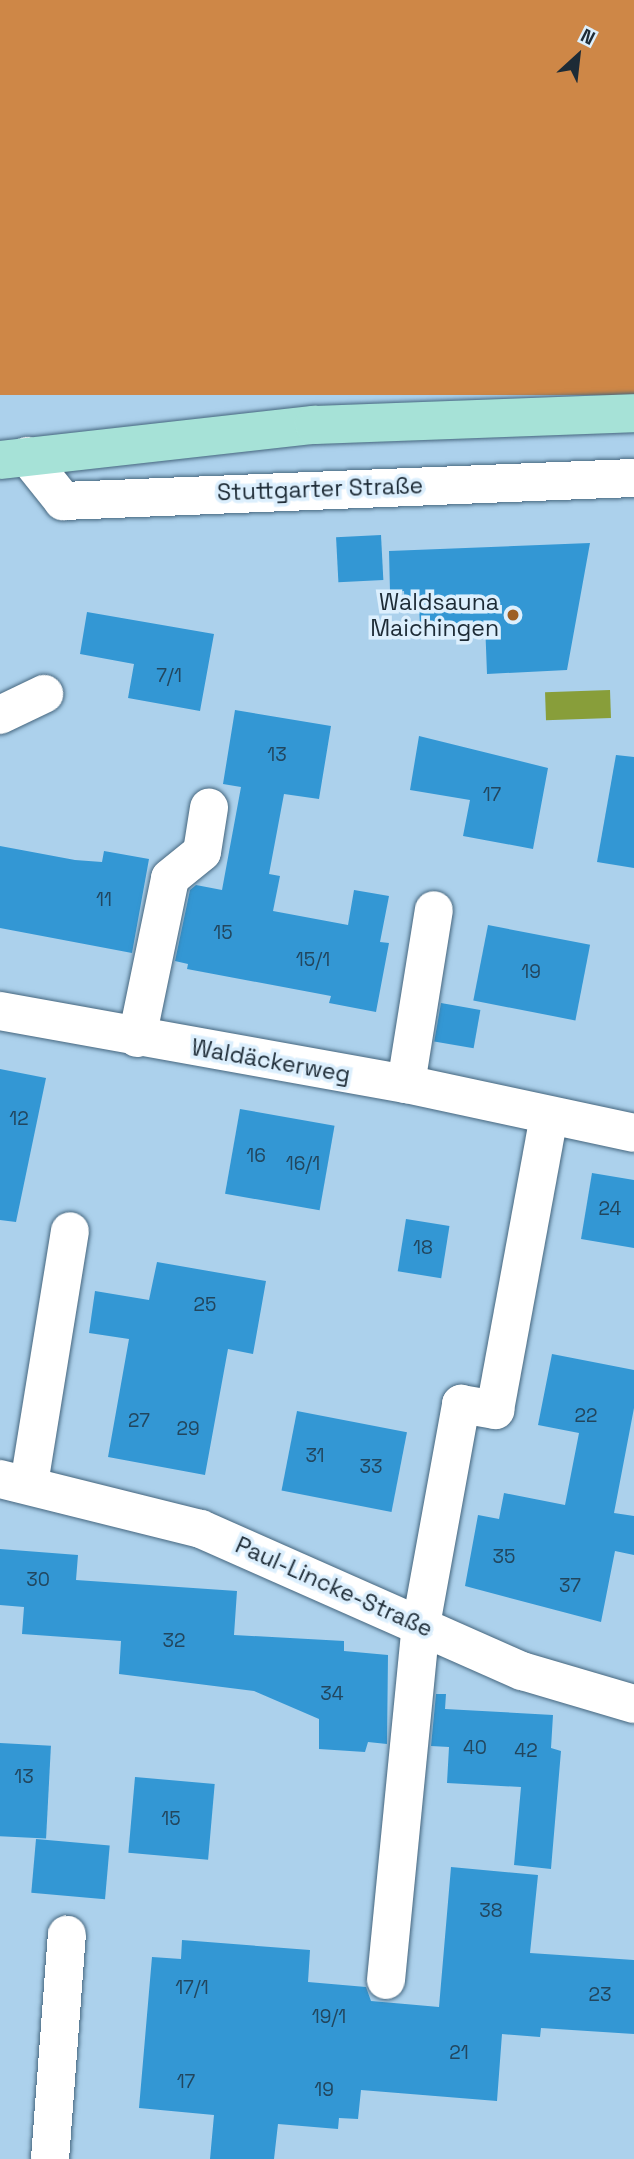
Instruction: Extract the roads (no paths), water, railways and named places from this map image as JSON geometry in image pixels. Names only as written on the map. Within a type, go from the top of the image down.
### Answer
[{"type":"main road","name":"Stuttgarter Straße","points":[[13,458],[314,425],[634,413]]},
{"type":"street","name":"Stuttgarter Straße","points":[[13,458],[63,501],[321,488],[634,478]]},
{"type":"street","points":[[0,715],[44,694]]},
{"type":"street","points":[[137,1038],[170,878],[202,852],[209,808]]},
{"type":"street","points":[[406,1084],[434,910]]},
{"type":"street","name":"Waldäckerweg","points":[[0,1011],[137,1038],[406,1084],[634,1133]]},
{"type":"street","points":[[386,1980],[421,1625],[461,1404],[495,1410],[549,1116]]},
{"type":"street","name":"Paul-Lincke-Straße","points":[[70,1231],[14,1482],[201,1529],[523,1671],[634,1704]]},
{"type":"street","points":[[50,2159],[67,1935]]},
{"type":"place","name":"Waldsauna Maichingen","points":[[513,615]]}]
